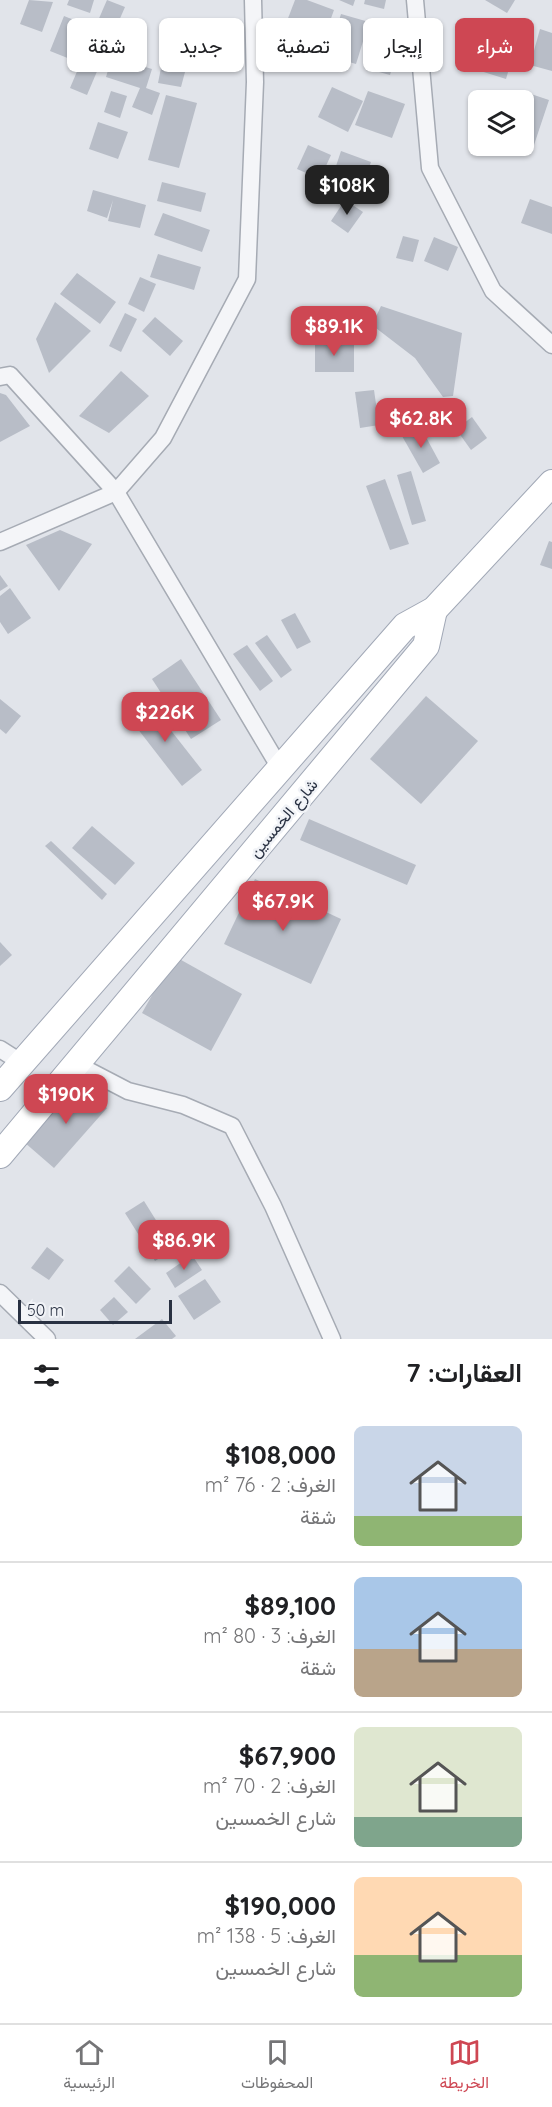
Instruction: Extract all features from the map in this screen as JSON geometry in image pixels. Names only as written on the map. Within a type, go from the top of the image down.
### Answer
[{"type":"main road","name":"شارع الخمسين","points":[[0,1088],[405,626],[434,610],[552,483]]},
{"type":"main road","name":"شارع الخمسين","points":[[0,1155],[78,1065],[426,646],[434,610]]},
{"type":"street","points":[[0,542],[117,492],[163,438],[247,279],[255,82],[253,0]]},
{"type":"street","points":[[415,0],[430,168],[493,291],[552,345]]},
{"type":"street","points":[[0,376],[10,375],[117,492],[280,768]]},
{"type":"street","points":[[0,1049],[22,1064]]},
{"type":"street","points":[[78,1065],[128,1091],[183,1105],[232,1126],[273,1206],[332,1339]]},
{"type":"street","points":[[0,1293],[47,1339]]},
{"type":"building","points":[[29,0],[53,2],[42,32],[20,24]]},
{"type":"building","points":[[69,0],[94,0],[90,13],[67,5]]},
{"type":"building","points":[[107,0],[125,7],[120,18],[99,18]]},
{"type":"building","points":[[295,0],[307,0],[334,10],[331,18],[288,18]]},
{"type":"building","points":[[339,0],[355,0],[353,6]]},
{"type":"building","points":[[365,0],[386,0],[384,9],[364,4]]},
{"type":"building","points":[[485,0],[515,0],[507,13]]},
{"type":"building","points":[[341,14],[363,20],[363,41],[356,64],[351,63],[351,18],[340,18]]},
{"type":"building","points":[[64,16],[69,18],[67,18],[67,58],[50,51]]},
{"type":"building","points":[[540,29],[552,33],[552,71],[534,66],[534,51]]},
{"type":"building","points":[[147,68],[152,69],[146,88],[160,93],[152,115],[132,107],[140,88],[106,77],[108,72],[147,72]]},
{"type":"building","points":[[77,72],[97,72],[87,95],[70,88]]},
{"type":"building","points":[[160,72],[185,72],[181,87],[158,83]]},
{"type":"building","points":[[484,72],[508,72],[506,79]]},
{"type":"building","points":[[332,87],[363,101],[348,132],[318,117]]},
{"type":"building","points":[[111,91],[127,96],[120,118],[104,112]]},
{"type":"building","points":[[368,91],[405,104],[392,138],[355,125]]},
{"type":"building","points":[[166,95],[197,103],[179,168],[148,160]]},
{"type":"building","points":[[534,95],[549,100],[534,145]]},
{"type":"building","points":[[98,122],[128,132],[118,159],[89,149]]},
{"type":"building","points":[[308,145],[331,155],[320,179],[297,169]]},
{"type":"building","points":[[341,151],[371,162],[364,182],[334,172]]},
{"type":"building","points":[[162,182],[206,193],[201,212],[157,201]]},
{"type":"building","points":[[93,190],[146,205],[140,228],[108,221],[113,200],[107,218],[87,211]]},
{"type":"building","points":[[530,199],[552,207],[552,234],[521,223]]},
{"type":"building","points":[[345,200],[363,212],[348,233],[331,221]]},
{"type":"building","points":[[163,213],[210,230],[202,252],[154,235]]},
{"type":"building","points":[[403,236],[419,240],[413,262],[396,258]]},
{"type":"building","points":[[434,237],[458,247],[448,271],[424,261]]},
{"type":"building","points":[[158,254],[201,267],[194,290],[150,277]]},
{"type":"building","points":[[77,273],[116,302],[100,324],[60,294]]},
{"type":"building","points":[[140,277],[156,284],[144,312],[128,304]]},
{"type":"building","points":[[55,302],[91,331],[49,373],[36,339]]},
{"type":"building","points":[[381,306],[462,333],[453,396],[443,397],[415,358],[372,325]]},
{"type":"building","points":[[125,313],[137,319],[121,352],[109,346]]},
{"type":"building","points":[[155,317],[183,341],[170,356],[142,331]]},
{"type":"building","points":[[315,341],[354,341],[354,372],[315,372]]},
{"type":"building","points":[[121,371],[149,396],[109,433],[79,416]]},
{"type":"building","points":[[374,390],[379,425],[360,428],[355,392]]},
{"type":"building","points":[[0,393],[6,395],[30,426],[0,442]]},
{"type":"building","points":[[472,417],[487,438],[471,450],[456,429]]},
{"type":"building","points":[[420,426],[440,463],[423,473],[402,436]]},
{"type":"building","points":[[411,471],[426,521],[412,525],[397,475]]},
{"type":"building","points":[[385,479],[409,544],[390,550],[366,486]]},
{"type":"building","points":[[60,530],[92,544],[59,591],[26,545]]},
{"type":"building","points":[[549,541],[552,542],[552,569],[540,565]]},
{"type":"building","points":[[0,575],[8,586],[0,591]]},
{"type":"building","points":[[10,588],[31,618],[8,634],[0,622],[0,596]]},
{"type":"building","points":[[295,613],[311,642],[297,649],[281,620]]},
{"type":"building","points":[[267,635],[292,670],[281,678],[255,643]]},
{"type":"building","points":[[247,645],[273,681],[260,691],[233,654]]},
{"type":"building","points":[[181,659],[221,720],[191,739],[152,679]]},
{"type":"building","points":[[426,696],[478,741],[421,804],[370,759]]},
{"type":"building","points":[[0,699],[21,716],[6,734],[0,729]]},
{"type":"building","points":[[147,700],[202,770],[182,786],[127,715]]},
{"type":"building","points":[[309,819],[416,865],[407,885],[300,840]]},
{"type":"building","points":[[92,826],[135,863],[115,885],[72,848]]},
{"type":"building","points":[[51,841],[107,894],[102,900],[45,846]]},
{"type":"building","points":[[255,879],[341,919],[311,984],[224,944]]},
{"type":"building","points":[[0,942],[12,955],[0,966]]},
{"type":"building","points":[[174,956],[242,994],[211,1051],[142,1013]]},
{"type":"building","points":[[77,1082],[107,1108],[54,1168],[24,1142]]},
{"type":"building","points":[[144,1201],[174,1249],[155,1261],[125,1213]]},
{"type":"building","points":[[47,1247],[64,1260],[49,1280],[31,1268]]},
{"type":"building","points":[[192,1255],[202,1270],[175,1288],[166,1273]]},
{"type":"building","points":[[129,1266],[151,1289],[136,1304],[114,1281]]},
{"type":"building","points":[[205,1279],[221,1302],[194,1320],[178,1296]]},
{"type":"building","points":[[114,1297],[128,1312],[113,1325],[100,1310]]},
{"type":"building","points":[[162,1319],[176,1336],[172,1339],[135,1339]]}]
